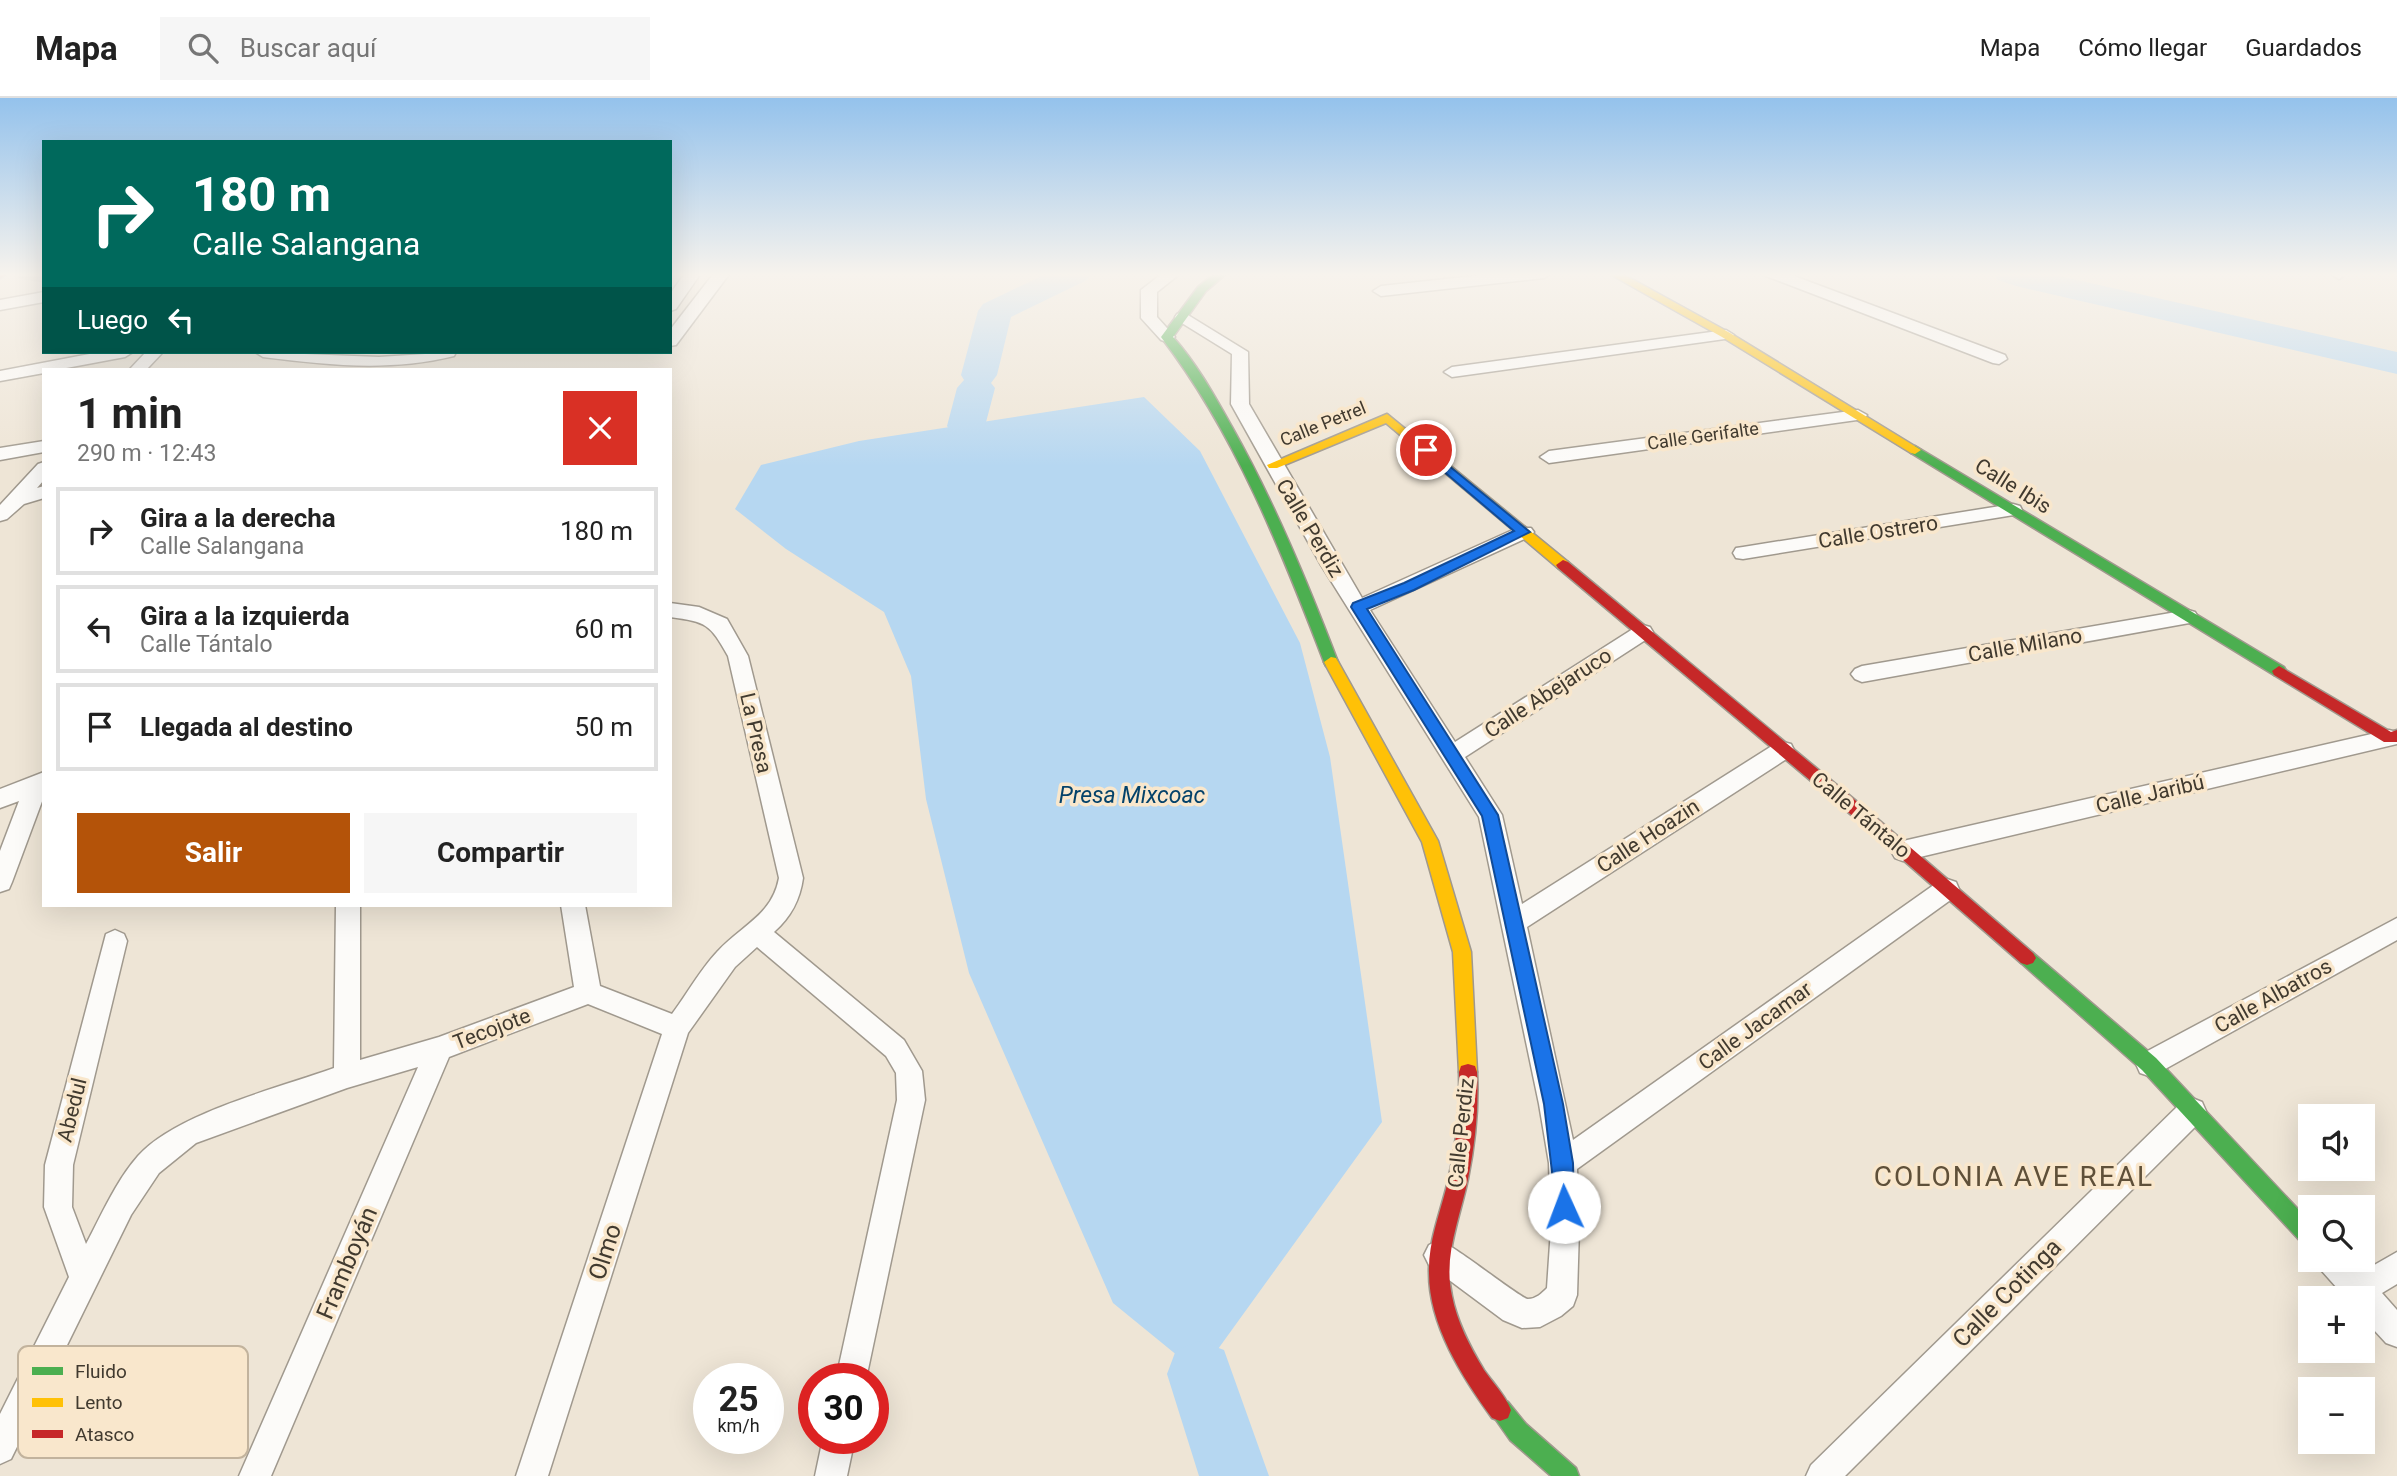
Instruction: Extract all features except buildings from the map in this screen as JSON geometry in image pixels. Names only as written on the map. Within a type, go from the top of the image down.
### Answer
[{"type":"street","name":"Calle Perdiz","points":[[1179,337],[1185,356],[1244,458],[1292,559],[1331,663],[1430,841],[1462,952],[1469,1096],[1459,1177],[1438,1255],[1441,1294],[1454,1335],[1476,1380],[1518,1432],[1568,1476]]},
{"type":"street","name":"Calle Perdiz","points":[[1219,337],[1241,352],[1240,404],[1273,465],[1358,607],[1490,815],[1553,1104],[1563,1163],[1565,1229],[1562,1295],[1546,1310],[1526,1315],[1504,1305],[1483,1286],[1438,1255]]},
{"type":"street","points":[[1452,372],[1709,337]]},
{"type":"street","name":"Calle Ibis","points":[[1730,337],[2189,617],[2393,737]]},
{"type":"street","points":[[1942,337],[2000,359]]},
{"type":"street","points":[[0,376],[115,354]]},
{"type":"street","points":[[139,368],[153,354]]},
{"type":"street","points":[[285,354],[383,363],[424,359],[441,354]]},
{"type":"street","name":"Calle Gerifalte","points":[[1549,457],[1858,415]]},
{"type":"street","name":"Calle Petrel","points":[[1273,465],[1387,418]]},
{"type":"street","name":"Calle Tántalo","points":[[1387,418],[1903,851],[2149,1064],[2298,1224]]},
{"type":"street","points":[[0,454],[42,446]]},
{"type":"street","points":[[0,515],[17,500],[42,470]]},
{"type":"street","points":[[17,500],[42,493]]},
{"type":"street","name":"Calle Ostrero","points":[[1743,553],[2013,510]]},
{"type":"street","points":[[1358,607],[1524,532]]},
{"type":"street","name":"La Presa","points":[[672,610],[699,614],[720,624],[738,656],[790,878],[788,896],[775,916],[757,932]]},
{"type":"street","name":"Calle Milano","points":[[1862,674],[2189,617]]},
{"type":"street","name":"Calle Abejaruco","points":[[1453,754],[1643,632]]},
{"type":"street","name":"Calle Jaribú","points":[[1903,851],[2393,737]]},
{"type":"street","name":"Calle Hoazin","points":[[1514,922],[1783,750]]},
{"type":"street","points":[[0,799],[41,783]]},
{"type":"street","points":[[0,882],[41,783]]},
{"type":"street","name":"Calle Jacamar","points":[[1563,1163],[1947,889]]},
{"type":"street","points":[[347,1076],[348,907]]},
{"type":"street","points":[[573,907],[588,993],[677,1028],[726,959],[757,932],[895,1048],[909,1071],[911,1100],[855,1363]]},
{"type":"street","name":"Calle Albatros","points":[[2149,1064],[2397,928]]},
{"type":"street","name":"Abedul","points":[[84,1277],[58,1208],[59,1165],[115,941]]},
{"type":"street","name":"Tecojote","points":[[84,1277],[121,1205],[149,1164],[187,1133],[347,1076],[439,1049],[588,993]]},
{"type":"street","name":"Olmo","points":[[532,1476],[677,1028]]},
{"type":"street","name":"Framboyán","points":[[255,1476],[439,1049]]},
{"type":"street","name":"Calle Cotinga","points":[[1822,1476],[2192,1111]]},
{"type":"street","points":[[2366,1286],[2397,1267]]},
{"type":"street","points":[[2342,1272],[2355,1286]]},
{"type":"street","points":[[50,1346],[84,1277]]},
{"type":"street","points":[[2375,1308],[2397,1332]]},
{"type":"street","points":[[0,1448],[18,1411]]},
{"type":"street","points":[[831,1476],[836,1454]]},
{"type":"water","name":"Presa Mixcoac","points":[[1144,397],[1200,451],[1300,643],[1330,757],[1382,1122],[1200,1374],[1113,1303],[969,973],[926,799],[911,676],[884,612],[786,549],[735,509],[761,465],[859,441]]},
{"type":"waterway","points":[[979,375],[988,337]]},
{"type":"waterway","points":[[2284,337],[2397,363]]},
{"type":"waterway","points":[[966,426],[976,388]]},
{"type":"waterway","points":[[1200,1374],[1234,1476]]},
{"type":"traffic: fast","points":[[1167,337],[1196,376],[1252,477],[1294,568],[1331,662]]},
{"type":"traffic: fast","points":[[1915,450],[2279,671]]},
{"type":"traffic: fast","points":[[2027,958],[2149,1064],[2298,1224]]},
{"type":"traffic: fast","points":[[1500,1410],[1518,1432],[1568,1476]]},
{"type":"traffic: slow","points":[[1730,337],[1915,450]]},
{"type":"traffic: slow","points":[[1273,465],[1387,418],[1563,565]]},
{"type":"traffic: slow","points":[[1331,662],[1430,841],[1462,952],[1468,1072]]},
{"type":"traffic: jam","points":[[1563,565],[1861,814],[2027,958]]},
{"type":"traffic: jam","points":[[2279,671],[2389,738],[2397,736]]},
{"type":"traffic: jam","points":[[1468,1072],[1465,1140],[1440,1253],[1439,1273],[1441,1294],[1455,1336],[1476,1376],[1500,1410]]},
{"type":"district","name":"COLONIA AVE REAL","points":[[2014,1176]]},
{"type":"route","points":[[1426,450],[1524,532],[1358,607],[1490,815],[1553,1104],[1563,1163],[1564,1207]]}]
